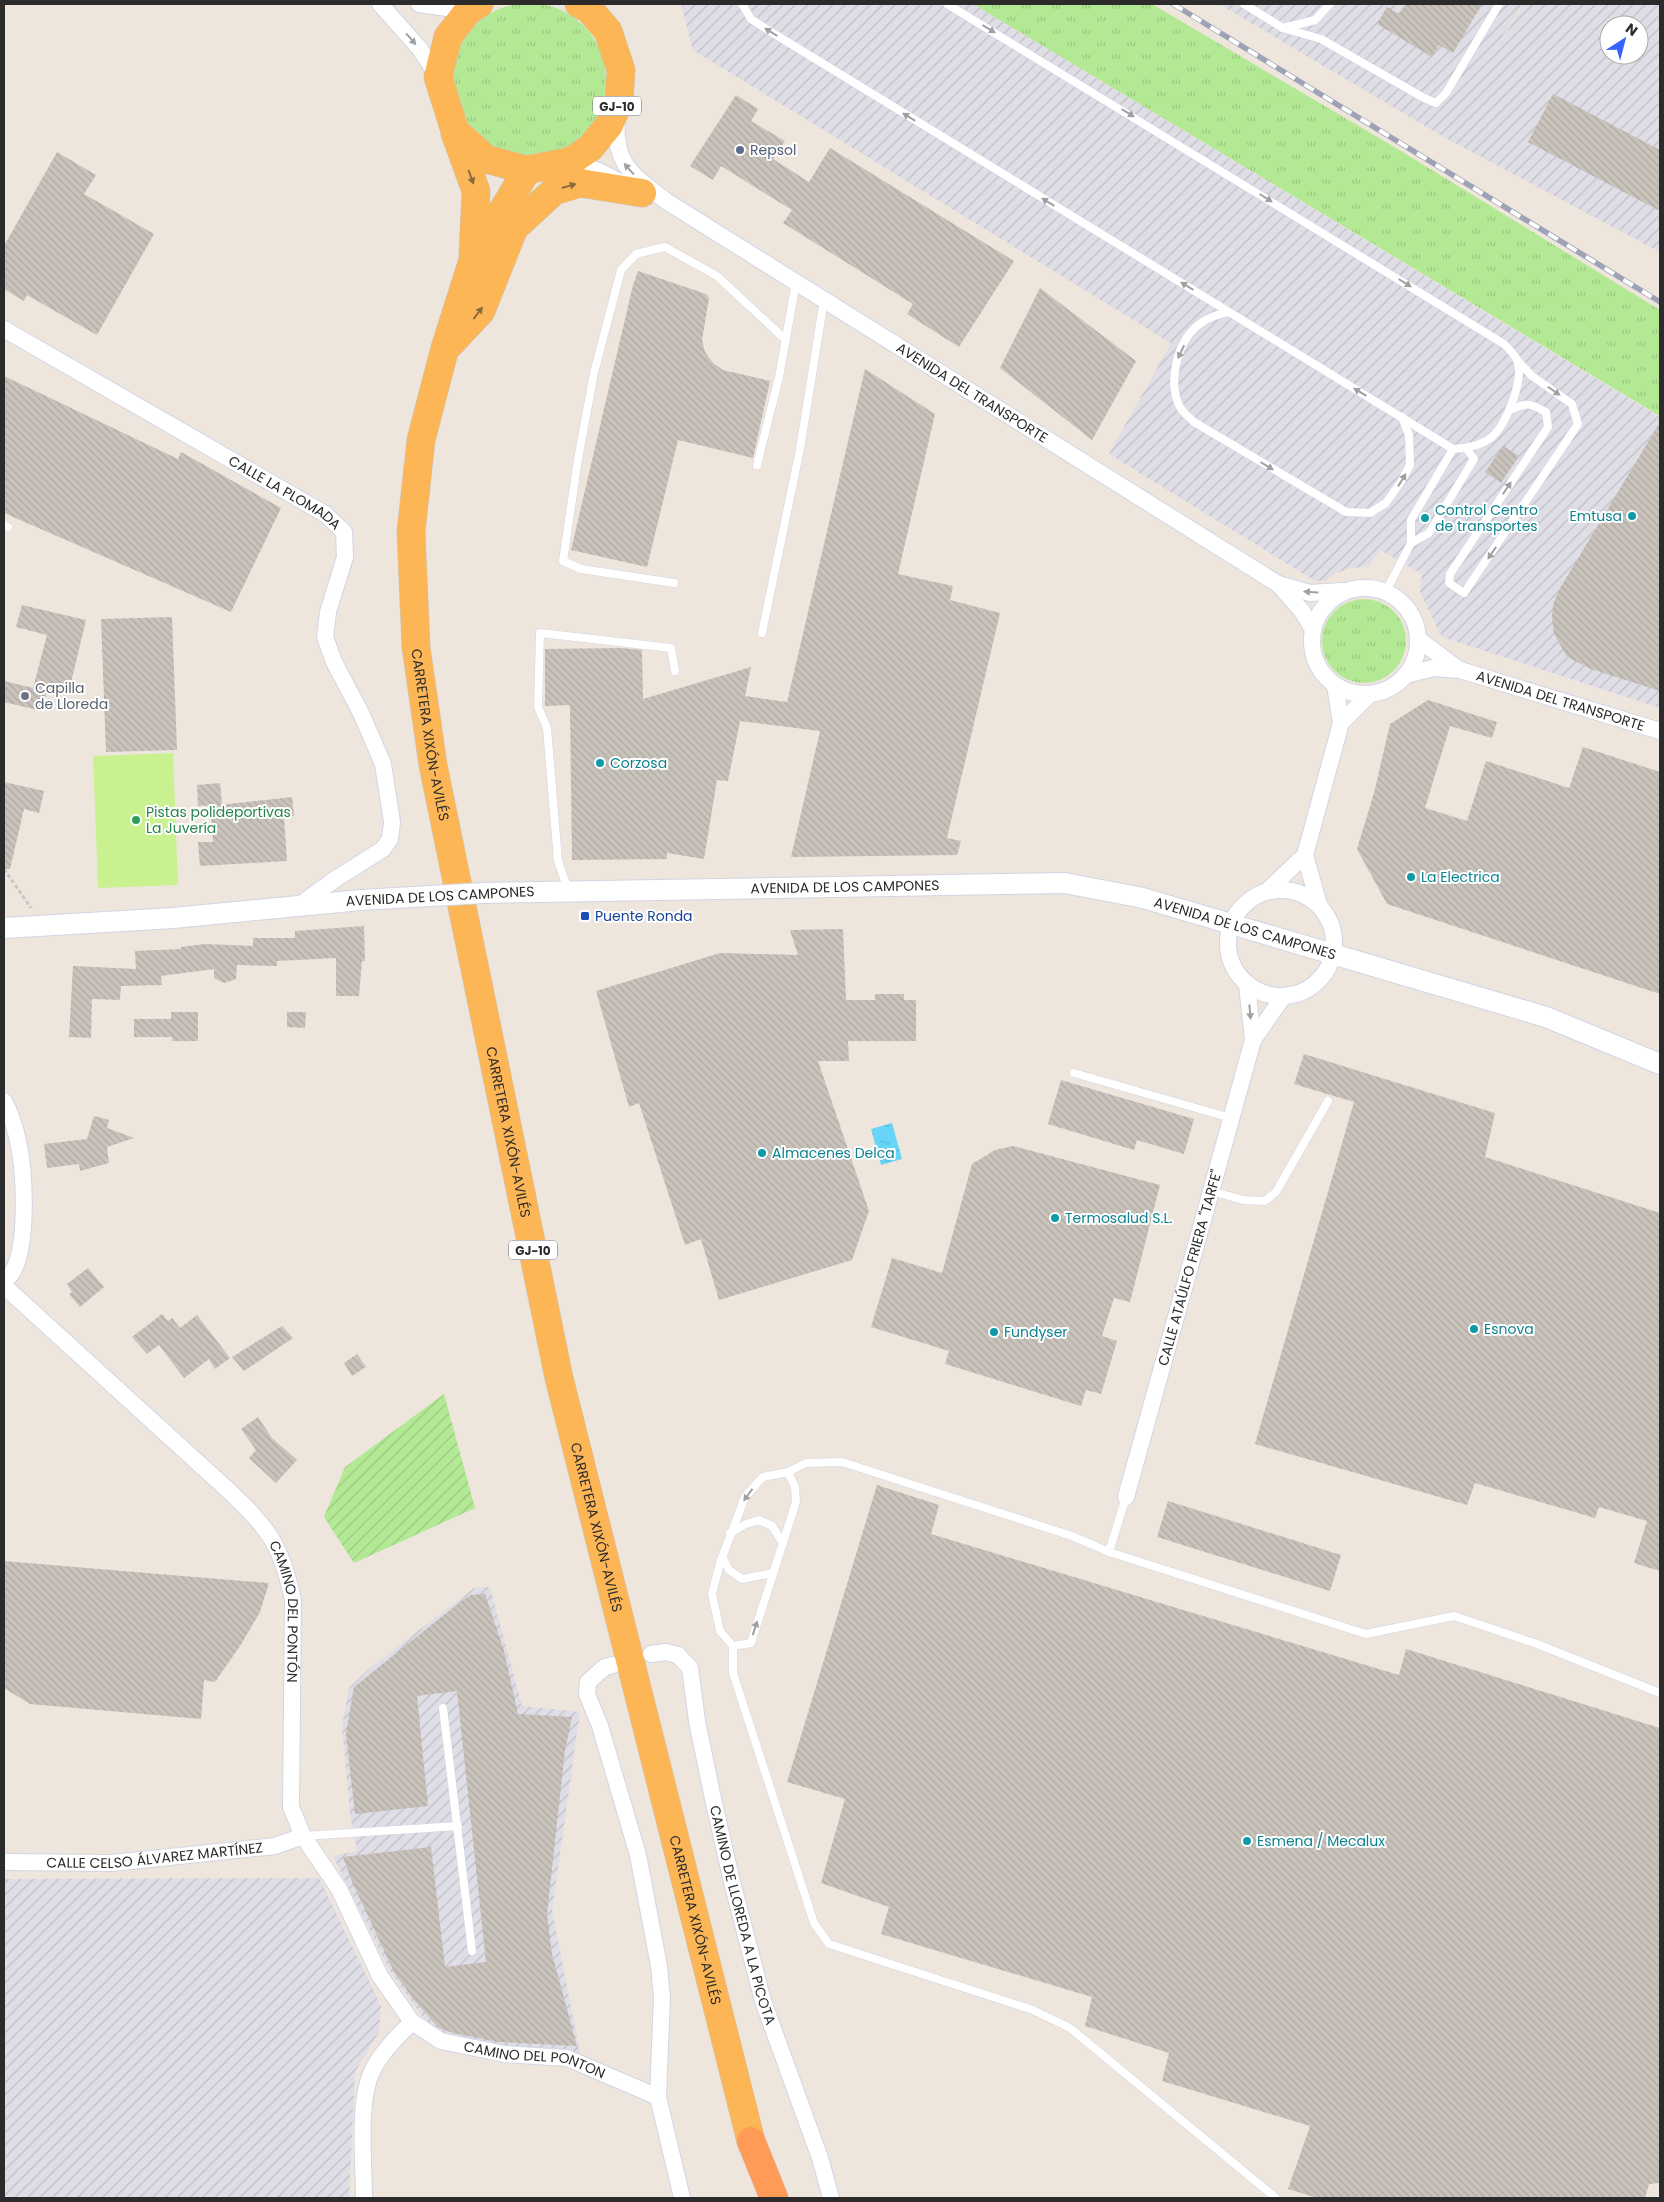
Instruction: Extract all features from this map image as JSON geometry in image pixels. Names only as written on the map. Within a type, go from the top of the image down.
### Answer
[{"type":"highway","name":"GJ-10","points":[[438,77],[455,131],[486,159],[527,170],[571,161],[590,148],[609,125],[619,102],[621,70],[608,30],[585,5]]},
{"type":"highway","points":[[438,77],[448,37],[473,7]]},
{"type":"highway","name":"CARRETERA XIXÓN-AVILÉS","points":[[455,131],[476,191],[473,260]]},
{"type":"highway","name":"CARRETERA XIXÓN-AVILÉS","points":[[527,170],[473,260],[445,348],[421,440],[411,532],[416,648],[433,765],[559,1378],[751,2141]]},
{"type":"highway","points":[[445,348],[481,311],[514,228],[554,191],[580,183],[654,197]]},
{"type":"highway","name":"GJ-10","points":[[751,2141],[757,2198]]},
{"type":"highway","name":"GJ-10","points":[[751,2141],[774,2198]]},
{"type":"street","points":[[380,4],[420,49],[438,77]]},
{"type":"street","points":[[419,4],[473,7]]},
{"type":"street","points":[[619,102],[616,132],[620,158],[654,197]]},
{"type":"street","points":[[571,161],[601,172],[654,197]]},
{"type":"street","name":"AVENIDA DEL TRANSPORTE","points":[[654,197],[796,282],[1278,584]]},
{"type":"street","name":"CALLE LA PLOMADA","points":[[4,329],[325,514],[344,532],[346,557],[328,612],[325,637],[334,662],[361,713],[382,764],[392,822],[391,831],[390,839],[383,849],[334,880],[301,904]]},
{"type":"street","points":[[1278,584],[1310,593],[1366,588],[1386,591],[1398,599],[1409,611],[1416,624],[1418,640],[1415,658],[1406,675],[1396,684],[1383,691],[1370,694],[1352,693],[1335,685],[1323,674],[1314,660],[1311,644],[1312,628],[1319,612],[1330,599],[1346,590]]},
{"type":"street","points":[[1278,584],[1302,610],[1312,628]]},
{"type":"street","points":[[1418,640],[1460,670]]},
{"type":"street","points":[[1406,675],[1432,668],[1460,670]]},
{"type":"street","name":"AVENIDA DEL TRANSPORTE","points":[[1460,670],[1660,732]]},
{"type":"street","points":[[1305,855],[1267,891],[1251,898],[1239,910],[1230,924],[1227,941],[1229,957],[1236,973],[1247,985],[1264,994],[1283,996],[1300,993],[1315,984],[1327,971],[1333,955],[1334,937],[1329,920],[1319,905],[1305,855],[1341,723],[1335,685]]},
{"type":"street","points":[[1341,723],[1370,694]]},
{"type":"street","name":"AVENIDA DE LOS CAMPONES","points":[[4,928],[173,918],[301,904],[483,893],[568,890],[1065,883],[1142,898],[1546,1017],[1660,1064]]},
{"type":"street","points":[[1267,891],[1286,890],[1303,894],[1319,905]]},
{"type":"street","name":"CALLE ATAÚLFO FRIERA \"TARFE\"","points":[[1247,985],[1252,1040]]},
{"type":"street","name":"CALLE ATAÚLFO FRIERA \"TARFE\"","points":[[1126,1497],[1252,1040],[1283,996]]},
{"type":"street","name":"CAMINO DEL PONTÓN","points":[[4,1101],[11,1114],[19,1142],[23,1187],[22,1244],[14,1271],[4,1284],[228,1490],[252,1513],[273,1538],[286,1568],[292,1600],[291,1807],[303,1836],[339,1889],[380,1976],[412,2022]]},
{"type":"street","name":"CAMINO DE LLOREDA A LA PICOTA","points":[[650,1654],[666,1652],[678,1656],[690,1668],[697,1721],[712,1794],[731,1878],[763,2001],[820,2158],[832,2198]]},
{"type":"street","points":[[613,1665],[605,1667],[588,1682],[587,1694],[600,1726],[638,1855],[659,1966],[662,1998],[658,2097],[682,2198]]},
{"type":"street","name":"CALLE CELSO ÁLVAREZ MARTÍNEZ","points":[[4,1862],[112,1863],[276,1846],[303,1836]]},
{"type":"street","points":[[364,2198],[364,2100],[371,2075],[386,2050],[412,2022]]},
{"type":"street","name":"CAMINO DEL PONTON","points":[[412,2022],[441,2041],[504,2054],[567,2058],[658,2097]]},
{"type":"lane","points":[[742,4],[751,20],[1453,449],[1467,449],[1493,437],[1510,410],[1519,381],[1517,360]]},
{"type":"lane","points":[[947,4],[1504,344],[1532,376],[1572,404],[1578,424],[1464,594],[1449,583],[1450,574],[1548,427],[1546,412],[1532,404],[1521,405],[1510,410]]},
{"type":"lane","points":[[1244,4],[1284,28],[1321,39],[1436,103],[1446,93],[1499,4]]},
{"type":"lane","points":[[1284,28],[1315,20],[1330,4]]},
{"type":"lane","points":[[674,583],[581,568],[563,561],[578,459],[594,373],[621,270],[636,254],[665,247],[717,276],[786,340]]},
{"type":"lane","points":[[757,465],[779,377],[796,282]]},
{"type":"lane","points":[[762,633],[800,449],[824,300]]},
{"type":"lane","points":[[1228,312],[1211,317],[1195,327],[1182,348],[1175,365],[1174,382],[1179,406],[1194,422],[1346,512],[1370,513],[1386,503],[1410,465],[1409,435],[1402,417]]},
{"type":"lane","points":[[1386,591],[1411,543],[1411,520],[1453,449]]},
{"type":"lane","points":[[1411,543],[1429,532],[1460,484],[1474,460],[1467,449]]},
{"type":"lane","points":[[568,890],[558,861],[547,728],[538,707],[540,633],[671,648],[675,671]]},
{"type":"lane","points":[[1074,1073],[1231,1118]]},
{"type":"lane","points":[[1211,1191],[1243,1200],[1265,1201],[1276,1192],[1328,1102]]},
{"type":"lane","points":[[1275,2198],[1070,2028],[1033,2010],[830,1944],[814,1923],[733,1673],[733,1646],[720,1631],[712,1594],[730,1533],[745,1498],[763,1477],[788,1472],[806,1463],[842,1462],[1072,1536],[1109,1552],[1366,1634],[1454,1616],[1537,1644],[1660,1692]]},
{"type":"lane","points":[[733,1646],[751,1643],[796,1502],[795,1487],[788,1472]]},
{"type":"lane","points":[[1109,1552],[1126,1497]]},
{"type":"lane","points":[[730,1533],[746,1524],[759,1520],[772,1526],[782,1543]]},
{"type":"lane","points":[[722,1557],[729,1570],[742,1579],[773,1574]]},
{"type":"lane","points":[[443,1708],[472,1951]]},
{"type":"lane","points":[[303,1836],[458,1826]]},
{"type":"path","points":[[4,870],[30,906],[32,926]]},
{"type":"shaded area","points":[[681,4],[973,4],[1660,417],[1660,708],[1442,637],[1420,592],[1422,574],[1380,550],[1368,567],[1350,568],[1336,573],[1325,581],[1315,581],[1109,454],[1171,343],[693,50]]},
{"type":"shaded area","points":[[1219,4],[1522,4],[1476,81],[1524,4],[1660,4],[1660,252],[1442,136]]},
{"type":"shaded area","points":[[490,1587],[522,1706],[580,1712],[552,1910],[580,2053],[490,2049],[444,2036],[422,2016],[390,1971],[333,1856],[357,1851],[350,1814],[342,1726],[349,1688],[370,1668],[474,1588]]},
{"type":"shaded area","points":[[319,1878],[381,2006],[379,2032],[355,2072],[349,2198],[4,2198],[4,1879]]},
{"type":"green space","points":[[529,3],[558,9],[572,16],[583,26],[593,37],[600,51],[606,80],[600,109],[593,123],[583,134],[572,144],[558,151],[529,157],[500,151],[486,144],[475,134],[465,123],[458,109],[452,80],[458,51],[465,37],[475,26],[486,16],[500,9]]},
{"type":"green space","points":[[973,4],[1152,4],[1396,148],[1660,310],[1660,416]]},
{"type":"green space","points":[[1364,599],[1380,602],[1394,611],[1403,625],[1406,641],[1403,657],[1394,671],[1380,680],[1364,683],[1348,680],[1334,671],[1325,657],[1322,641],[1325,625],[1334,611],[1348,602]]},
{"type":"green space","name":"Pistas polideportivas La Juvería","points":[[173,753],[178,885],[98,888],[93,756]]},
{"type":"green space","points":[[444,1394],[475,1508],[354,1563],[324,1517],[345,1467]]},
{"type":"water","points":[[892,1123],[902,1159],[881,1165],[871,1129]]},
{"type":"building","points":[[1406,4],[1482,4],[1453,53],[1439,45],[1432,57],[1377,24],[1387,7],[1399,14]]},
{"type":"building","points":[[1553,94],[1660,150],[1660,211],[1528,142]]},
{"type":"building","points":[[736,95],[758,109],[751,121],[785,141],[773,159],[809,182],[830,148],[1014,261],[959,347],[907,314],[913,304],[783,223],[792,210],[721,166],[713,180],[690,166]]},
{"type":"building","points":[[57,152],[96,175],[84,194],[154,234],[97,335],[27,295],[24,301],[4,289],[4,246]]},
{"type":"building","points":[[638,271],[706,294],[709,298],[702,340],[705,352],[713,363],[723,370],[770,381],[753,458],[678,440],[647,567],[571,550],[633,285]]},
{"type":"building","points":[[1040,288],[1136,361],[1092,440],[1000,368]]},
{"type":"building","points":[[865,369],[935,414],[898,574],[953,586],[950,600],[1000,613],[947,838],[961,841],[957,855],[791,857],[820,731],[740,721],[728,781],[717,780],[704,859],[667,853],[667,859],[572,860],[570,705],[545,706],[545,649],[621,648],[642,650],[643,699],[751,667],[745,696],[787,702]]},
{"type":"building","points":[[4,376],[178,459],[181,452],[281,508],[231,612],[4,513]]},
{"type":"building","name":"Emtusa","points":[[1660,422],[1660,691],[1591,669],[1567,656],[1554,634],[1552,618],[1553,605],[1559,590]]},
{"type":"building","points":[[1503,446],[1519,456],[1501,483],[1485,472]]},
{"type":"building","points":[[22,605],[86,620],[68,695],[37,689],[47,691],[42,711],[4,702],[4,681],[33,688],[47,635],[16,627]]},
{"type":"building","points":[[172,617],[177,750],[106,752],[101,619]]},
{"type":"building","points":[[1428,700],[1497,722],[1492,738],[1450,726],[1425,808],[1467,821],[1486,761],[1569,788],[1583,747],[1660,772],[1660,994],[1387,904],[1357,849],[1374,793],[1390,724]]},
{"type":"building","points":[[4,782],[44,791],[39,813],[24,809],[10,869],[4,869]]},
{"type":"building","points":[[220,783],[222,805],[198,806],[197,785]]},
{"type":"building","points":[[292,797],[294,816],[284,817],[287,861],[200,866],[198,842],[213,842],[210,806]]},
{"type":"building","points":[[364,926],[365,961],[362,961],[359,996],[336,996],[336,958],[277,961],[277,966],[237,965],[236,979],[224,983],[214,978],[214,969],[161,976],[162,985],[121,986],[120,1000],[92,999],[91,1038],[69,1037],[73,966],[136,969],[135,951],[181,949],[181,947],[205,944],[253,946],[253,938],[295,938],[295,931]]},
{"type":"building","name":"Almacenes Delca","points":[[843,929],[846,1000],[875,1000],[875,994],[904,994],[904,1000],[916,1000],[916,1041],[848,1041],[849,1061],[818,1061],[869,1211],[852,1260],[719,1300],[701,1239],[685,1245],[639,1103],[629,1107],[596,991],[720,953],[798,955],[790,930]]},
{"type":"building","points":[[171,1012],[198,1012],[198,1041],[172,1041],[172,1037],[134,1037],[134,1019],[171,1019]]},
{"type":"building","points":[[287,1012],[306,1012],[305,1028],[287,1027]]},
{"type":"building","name":"Esnova","points":[[1304,1054],[1495,1113],[1485,1157],[1660,1213],[1660,1571],[1634,1563],[1647,1521],[1599,1507],[1595,1518],[1475,1483],[1467,1505],[1255,1444],[1354,1102],[1294,1084]]},
{"type":"building","points":[[1061,1080],[1194,1119],[1184,1154],[1137,1140],[1134,1150],[1048,1124]]},
{"type":"building","points":[[94,1116],[109,1120],[107,1128],[134,1138],[107,1147],[109,1163],[80,1171],[79,1164],[47,1168],[44,1144],[87,1139]]},
{"type":"building","points":[[1013,1146],[1160,1185],[1130,1302],[1114,1298],[1102,1336],[1117,1341],[1101,1394],[1086,1390],[1081,1406],[945,1364],[949,1351],[871,1327],[892,1258],[942,1273],[972,1164],[995,1150]]},
{"type":"building","points":[[88,1268],[104,1287],[80,1307],[69,1294],[72,1292],[67,1284]]},
{"type":"building","points":[[162,1314],[168,1321],[172,1318],[180,1328],[197,1315],[230,1358],[215,1369],[209,1359],[184,1378],[159,1345],[147,1354],[132,1337]]},
{"type":"building","points":[[282,1326],[293,1338],[244,1371],[232,1357]]},
{"type":"building","points":[[357,1354],[366,1367],[352,1376],[344,1363]]},
{"type":"building","points":[[258,1417],[272,1438],[297,1460],[276,1483],[249,1458],[256,1450],[241,1429]]},
{"type":"building","name":"Esmena / Mecalux","points":[[877,1485],[939,1505],[931,1534],[1399,1675],[1406,1649],[1660,1728],[1660,2183],[1649,2184],[1645,2198],[1317,2198],[1288,2189],[1310,2126],[1162,2081],[1169,2053],[1085,2026],[1092,1997],[881,1934],[889,1907],[821,1883],[845,1799],[787,1782]]},
{"type":"building","points":[[1168,1501],[1341,1555],[1330,1591],[1157,1537]]},
{"type":"building","points":[[4,1561],[269,1583],[260,1612],[240,1646],[215,1682],[204,1680],[201,1719],[30,1704],[4,1688]]},
{"type":"building","points":[[485,1594],[504,1651],[518,1714],[572,1717],[565,1750],[547,1914],[552,1954],[577,2046],[498,2042],[453,2033],[439,2028],[414,2000],[394,1972],[353,1884],[343,1857],[431,1847],[445,1967],[486,1962],[457,1691],[417,1696],[428,1806],[355,1814],[346,1733],[354,1687],[455,1606],[471,1595]]},
{"type":"railway","points":[[1173,4],[1660,302]]},
{"type":"place","name":"Repsol","points":[[740,150]]},
{"type":"place","name":"Emtusa","points":[[1632,516]]},
{"type":"place","name":"Control Centro de transportes","points":[[1425,518]]},
{"type":"place","name":"Capilla de Lloreda","points":[[25,696]]},
{"type":"place","name":"Corzosa","points":[[600,763]]},
{"type":"place","name":"Pistas polideportivas La Juvería","points":[[136,820]]},
{"type":"place","name":"La Electrica","points":[[1411,877]]},
{"type":"place","name":"Puente Ronda","points":[[585,916]]},
{"type":"place","name":"Almacenes Delca","points":[[762,1153]]},
{"type":"place","name":"Termosalud S.L.","points":[[1055,1218]]},
{"type":"place","name":"Esnova","points":[[1474,1329]]},
{"type":"place","name":"Fundyser","points":[[994,1332]]},
{"type":"place","name":"Esmena / Mecalux","points":[[1247,1841]]}]
